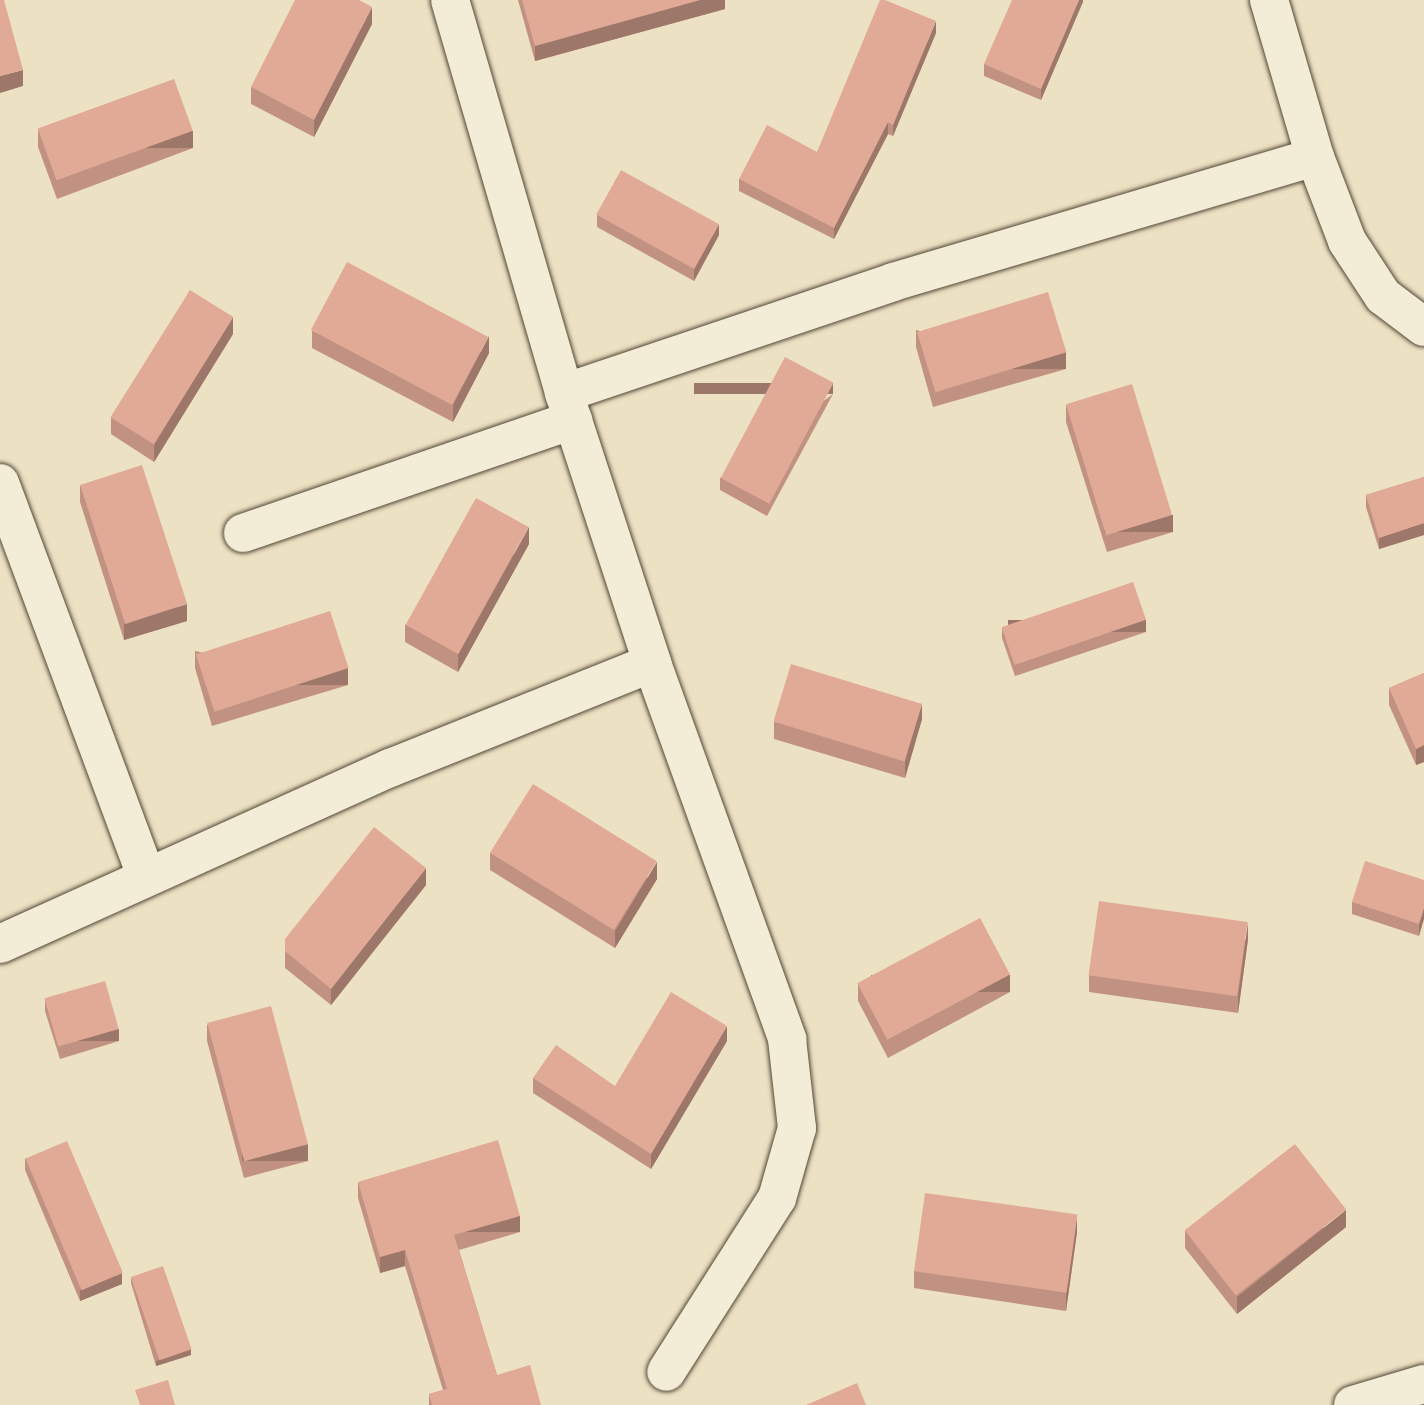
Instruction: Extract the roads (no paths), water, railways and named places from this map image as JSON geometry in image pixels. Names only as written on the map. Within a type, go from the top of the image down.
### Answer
[{"type":"lane","points":[[450,0],[569,406],[652,663],[787,1039],[797,1128],[777,1198],[666,1372]]},
{"type":"lane","points":[[1269,0],[1315,157],[1347,241],[1383,296],[1424,327]]},
{"type":"lane","points":[[243,533],[893,282],[1315,157]]},
{"type":"lane","points":[[0,482],[146,875]]},
{"type":"lane","points":[[0,943],[146,875],[390,768],[652,663]]},
{"type":"lane","points":[[1353,1405],[1424,1384]]}]
